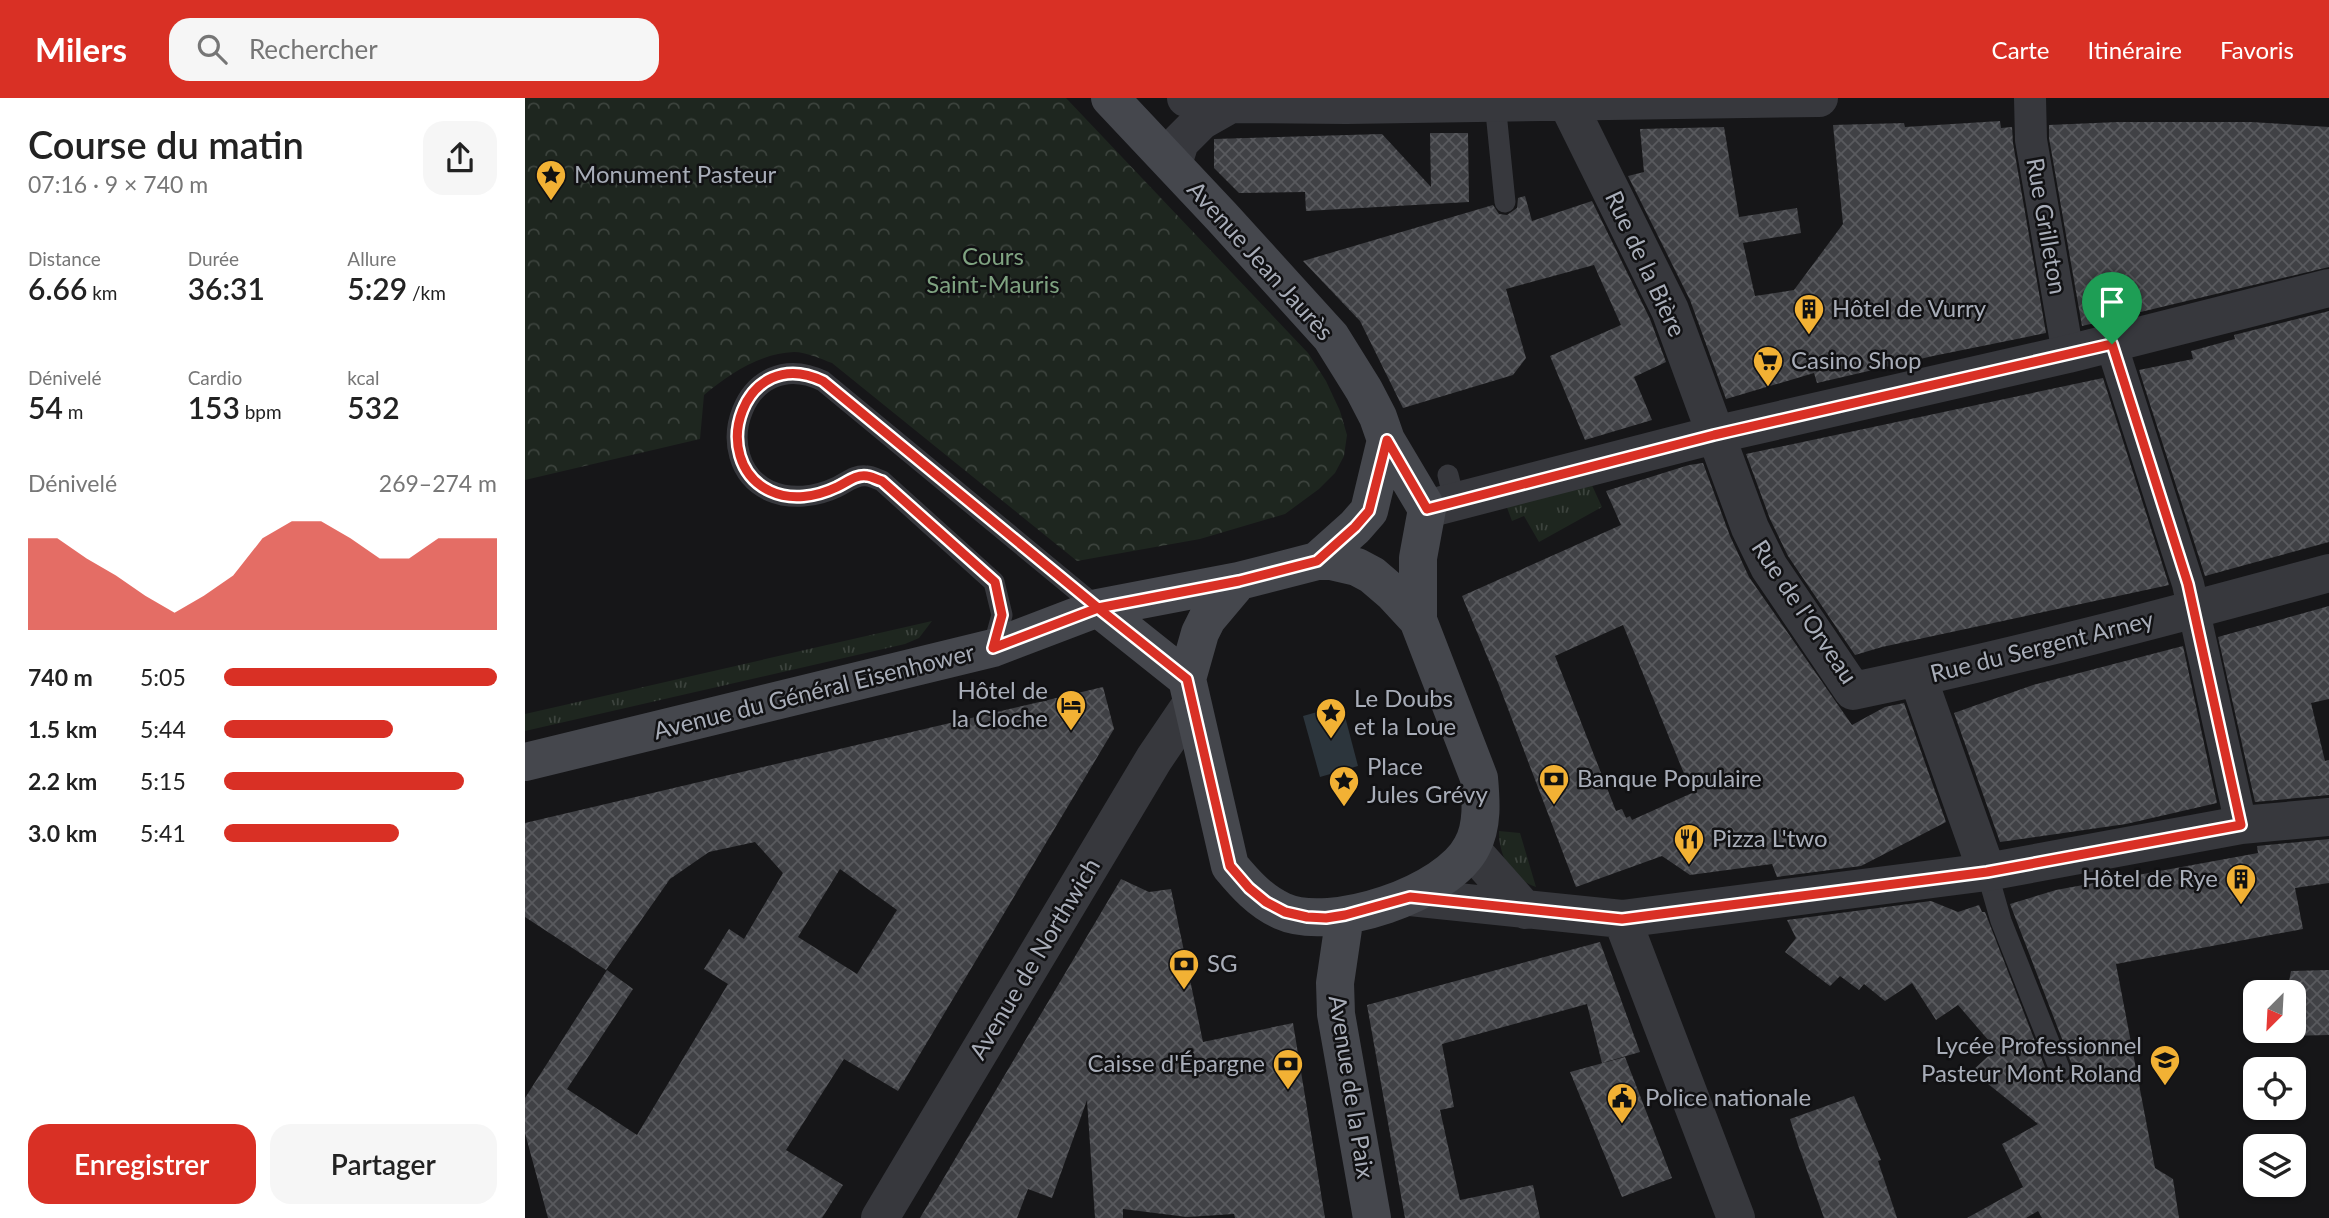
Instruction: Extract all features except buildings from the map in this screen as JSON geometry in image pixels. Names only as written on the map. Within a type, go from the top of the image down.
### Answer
[{"type":"main road","name":"Avenue Jean Jaurès","points":[[1110,98],[1331,337],[1364,390],[1387,440],[1442,495]]},
{"type":"main road","points":[[1317,561],[1369,511],[1387,440]]},
{"type":"main road","points":[[1418,620],[1372,575],[1343,563],[1317,561],[1239,581],[1207,619],[1200,633],[1190,691],[1230,866],[1249,888],[1285,912],[1326,918],[1410,897],[1448,876],[1471,849],[1480,817],[1479,778],[1418,620],[1418,558],[1442,495]]},
{"type":"main road","name":"Avenue du Général Eisenhower","points":[[525,762],[993,648],[1098,608],[1239,581]]},
{"type":"main road","points":[[1098,608],[1190,691]]},
{"type":"main road","name":"Avenue de la Paix","points":[[1345,915],[1335,984],[1336,1014],[1372,1218]]},
{"type":"street","points":[[1186,98],[1231,104],[1819,98]]},
{"type":"street","name":"Rue Grilleton","points":[[2030,98],[2031,139],[2069,354]]},
{"type":"street","name":"Rue de la Bière","points":[[1565,99],[1670,310],[1714,435]]},
{"type":"street","points":[[1173,164],[1180,142],[1201,121],[1231,104]]},
{"type":"street","points":[[1442,495],[2112,344],[2329,288]]},
{"type":"street","points":[[2112,344],[2188,584],[2241,825]]},
{"type":"street","name":"Rue de l'Orveau","points":[[1714,435],[1750,528],[1769,566],[1853,691],[1918,678]]},
{"type":"street","name":"Rue du Sergent Arney","points":[[1918,678],[2193,610],[2329,573]]},
{"type":"street","points":[[1918,678],[1987,872]]},
{"type":"street","name":"Avenue de Northwich","points":[[880,1218],[1154,759],[1190,691]]},
{"type":"street","points":[[1410,897],[1622,919],[1987,872],[2241,825],[2329,817]]},
{"type":"street","points":[[1471,849],[1525,910]]},
{"type":"street","points":[[1622,919],[1736,1218]]},
{"type":"lane","points":[[1495,102],[1505,202]]},
{"type":"lane","points":[[993,648],[1002,615],[995,582],[882,481],[865,475],[812,496],[786,497],[767,489],[748,474],[738,451],[736,429],[745,404],[758,386],[785,372],[806,373],[823,381],[1098,608]]},
{"type":"lane","points":[[1987,872],[2001,921],[2060,1070]]},
{"type":"green space","name":"Cours Saint-Mauris","points":[[525,98],[1066,98],[1308,353],[1326,381],[1340,411],[1347,435],[1344,456],[1335,473],[1319,489],[1285,514],[1200,539],[1077,561],[832,363],[794,352],[770,356],[746,366],[704,395],[700,439],[525,480]]},
{"type":"green space","points":[[1590,481],[1602,507],[1539,542],[1524,516],[1512,521],[1506,505]]},
{"type":"green space","points":[[932,621],[919,638],[905,644],[525,731],[525,714]]},
{"type":"green space","points":[[1499,831],[1520,833],[1536,887],[1520,878],[1508,865],[1501,849]]},
{"type":"shaded area","points":[[1342,705],[1358,766],[1320,777],[1303,716]]},
{"type":"place","name":"Monument Pasteur","points":[[551,202]]},
{"type":"place","name":"Hôtel de Vurry","points":[[1809,336]]},
{"type":"place","name":"Casino Shop","points":[[1768,388]]},
{"type":"place","name":"Hôtel de la Cloche","points":[[1071,732]]},
{"type":"place","name":"Le Doubs et la Loue","points":[[1331,740]]},
{"type":"place","name":"Banque Populaire","points":[[1554,806]]},
{"type":"place","name":"Place Jules Grévy","points":[[1344,808]]},
{"type":"place","name":"Pizza L'two","points":[[1689,866]]},
{"type":"place","name":"Hôtel de Rye","points":[[2241,906]]},
{"type":"place","name":"SG","points":[[1184,991]]},
{"type":"place","name":"Lycée Professionnel Pasteur Mont Roland","points":[[2165,1087]]},
{"type":"place","name":"Caisse d'Épargne","points":[[1288,1091]]},
{"type":"place","name":"Police nationale","points":[[1622,1125]]},
{"type":"route","points":[[2112,344],[1714,435],[1427,509],[1387,440],[1369,511],[1317,561],[1239,581],[1098,608],[823,381],[806,373],[785,372],[772,377],[758,386],[745,404],[736,429],[738,451],[748,474],[767,489],[786,497],[812,496],[865,475],[882,481],[995,582],[1002,615],[993,648],[1098,608],[1187,679],[1230,866],[1249,888],[1266,902],[1285,912],[1326,918],[1410,897],[1622,919],[1987,872],[2241,825],[2188,584],[2112,344]]}]
